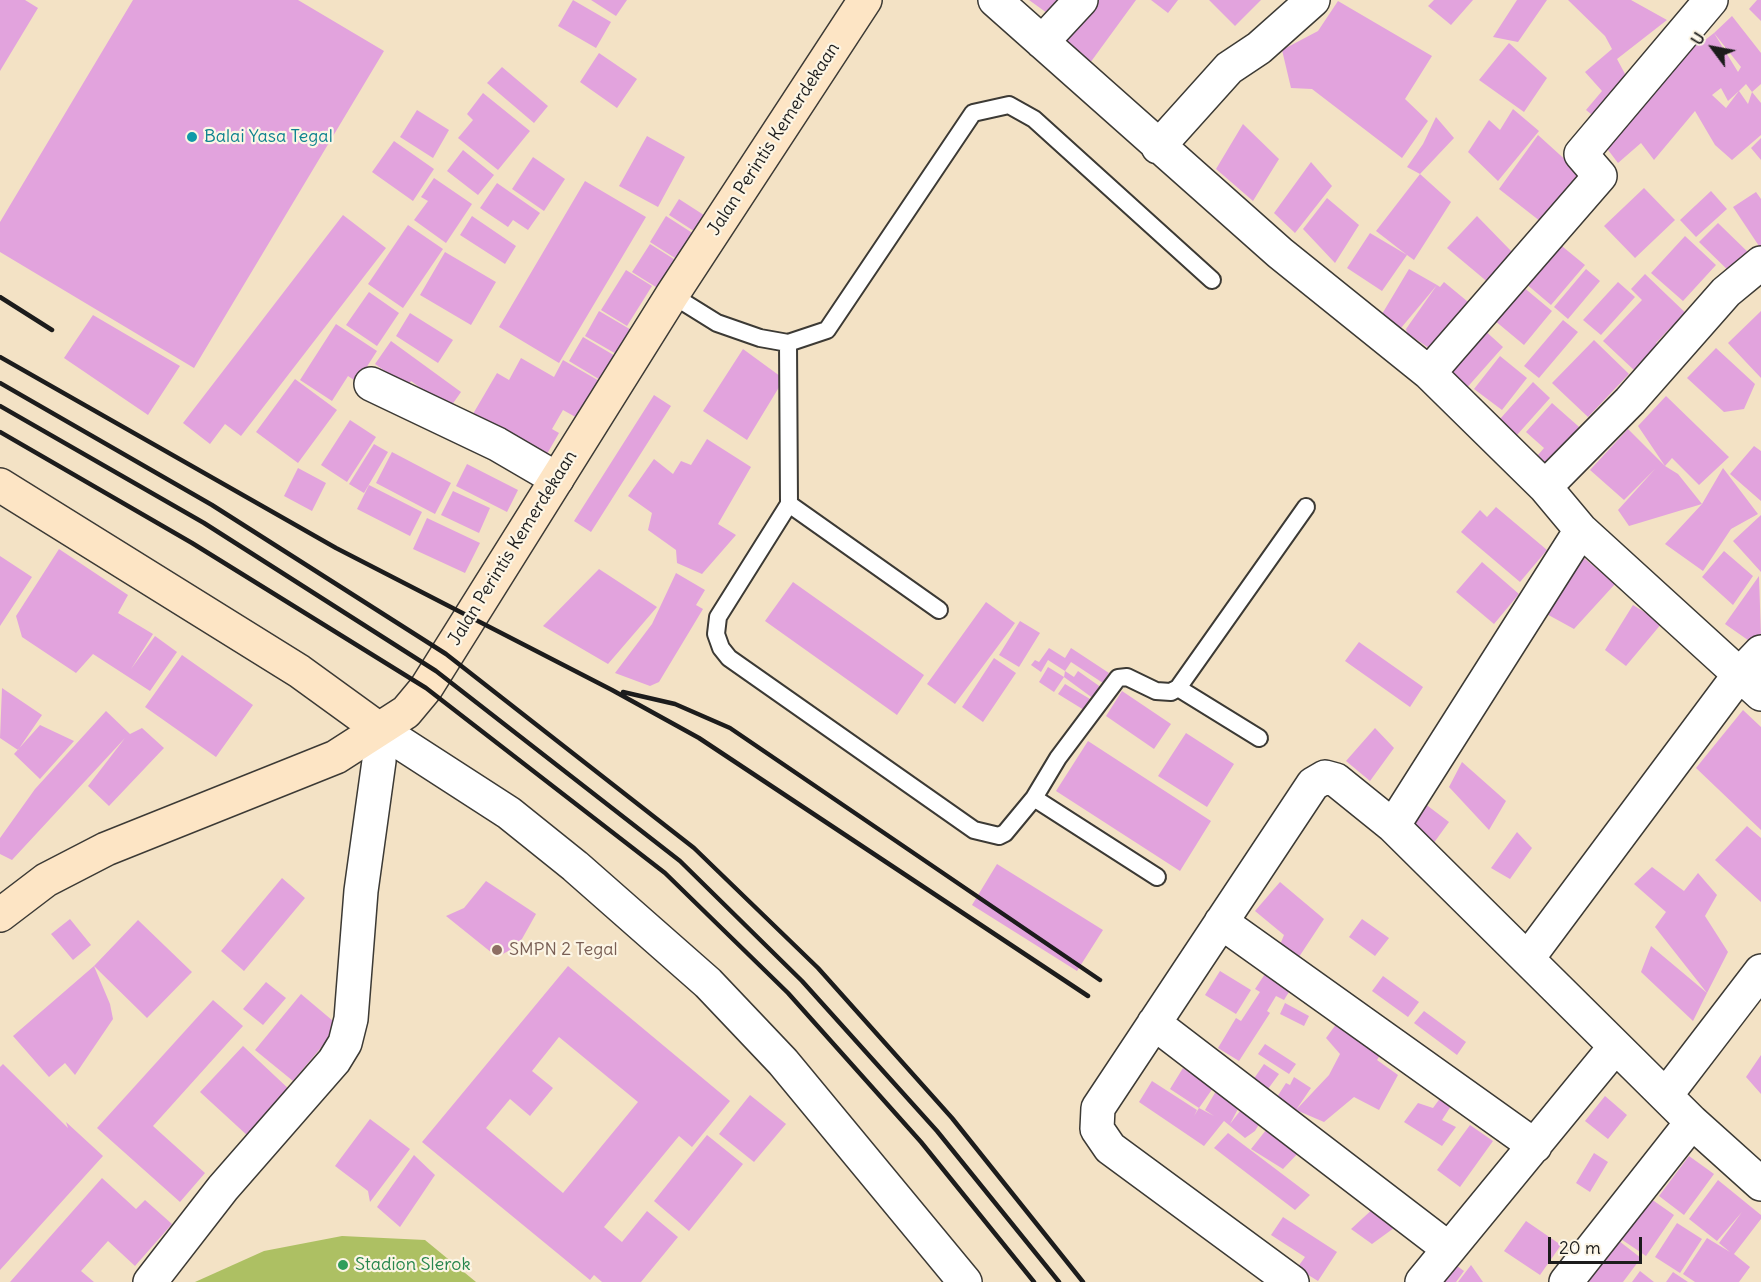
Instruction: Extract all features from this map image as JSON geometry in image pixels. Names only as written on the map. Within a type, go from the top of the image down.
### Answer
[{"type":"street","name":"Jalan Perintis Kemerdekaan","points":[[1,912],[46,880],[106,849],[336,756],[406,712],[426,688],[672,295],[865,0]]},
{"type":"street","points":[[994,0],[1280,254],[1429,373],[1545,487],[1581,530],[1754,674],[1528,958]]},
{"type":"street","points":[[1042,42],[1081,0]]},
{"type":"street","points":[[1158,147],[1229,68],[1259,48],[1312,0]]},
{"type":"street","points":[[1429,373],[1600,176],[1581,154],[1711,0]]},
{"type":"street","points":[[1545,487],[1630,401],[1726,292],[1761,263]]},
{"type":"street","points":[[371,384],[497,444],[557,479]]},
{"type":"street","points":[[0,485],[299,671],[379,729],[509,813],[575,866],[708,983],[783,1062],[965,1282]]},
{"type":"street","points":[[1393,826],[1581,530]]},
{"type":"street","points":[[150,1282],[224,1188],[334,1061],[345,1043],[351,1019],[361,891],[379,761],[379,729]]},
{"type":"street","points":[[1292,1282],[1110,1148],[1097,1130],[1098,1108],[1313,784],[1325,777],[1336,780],[1393,826],[1692,1122],[1761,1184]]},
{"type":"street","points":[[1221,922],[1535,1146]]},
{"type":"street","points":[[1666,1095],[1761,971]]},
{"type":"street","points":[[1154,1023],[1449,1249]]},
{"type":"street","points":[[1422,1282],[1615,1047]]},
{"type":"street","points":[[1566,1282],[1692,1122]]},
{"type":"lane","points":[[672,295],[717,323],[760,338],[788,343],[827,330],[973,113],[1009,105],[1034,118],[1212,280]]},
{"type":"lane","points":[[788,343],[789,504],[718,617],[716,633],[721,648],[729,658],[974,830],[999,836],[1005,833],[1034,798],[1058,758],[1118,678],[1127,677],[1156,691],[1171,692],[1178,688],[1306,507]]},
{"type":"lane","points":[[789,504],[939,610]]},
{"type":"lane","points":[[1178,688],[1259,738]]},
{"type":"lane","points":[[1034,798],[1156,877]]},
{"type":"green space","name":"Stadion Slerok","points":[[342,1236],[425,1240],[476,1282],[195,1282],[264,1251]]},
{"type":"building","points":[[0,0],[25,0],[38,8],[0,71]]},
{"type":"building","name":"Balai Yasa Tegal","points":[[133,0],[298,0],[384,51],[194,368],[0,252],[0,222]]},
{"type":"building","points":[[573,0],[611,22],[596,48],[558,26]]},
{"type":"building","points":[[591,0],[627,0],[616,16]]},
{"type":"building","points":[[1029,0],[1060,0],[1047,13]]},
{"type":"building","points":[[1096,0],[1136,0],[1090,63],[1062,43]]},
{"type":"building","points":[[1151,0],[1178,0],[1168,13]]},
{"type":"building","points":[[1209,0],[1261,0],[1235,26]]},
{"type":"building","points":[[1434,0],[1473,0],[1451,25],[1428,6]]},
{"type":"building","points":[[1517,0],[1547,0],[1518,42],[1493,37]]},
{"type":"building","points":[[1568,0],[1631,0],[1667,20],[1617,59],[1631,85],[1602,123],[1586,110],[1602,91],[1585,72],[1612,49],[1605,36]]},
{"type":"building","points":[[1757,0],[1761,0],[1761,21],[1749,9]]},
{"type":"building","points":[[1338,1],[1432,56],[1405,99],[1428,121],[1402,158],[1312,89],[1291,88],[1282,50],[1318,31]]},
{"type":"building","points":[[1732,16],[1761,53],[1761,84],[1752,92],[1761,103],[1761,135],[1732,160],[1715,145],[1695,111],[1654,160],[1641,143],[1618,163],[1602,142],[1684,36],[1700,44]],"holes":[[[1714,33],[1741,67],[1738,72]],[[1746,84],[1752,92],[1748,104],[1739,91]],[[1721,88],[1728,101],[1739,91],[1726,108],[1712,95]]]},
{"type":"building","points":[[1509,43],[1547,78],[1524,112],[1479,80]]},
{"type":"building","points":[[599,53],[637,79],[617,108],[580,82]]},
{"type":"building","points":[[502,67],[548,106],[534,123],[487,83]]},
{"type":"building","points":[[483,93],[530,131],[498,170],[458,138],[473,120],[467,114]]},
{"type":"building","points":[[1513,109],[1539,131],[1498,181],[1468,152],[1489,120],[1500,130]]},
{"type":"building","points":[[417,110],[449,130],[433,158],[400,137]]},
{"type":"building","points":[[1436,117],[1454,138],[1420,174],[1407,167],[1423,144]]},
{"type":"building","points":[[1243,124],[1279,159],[1253,201],[1216,169]]},
{"type":"building","points":[[1538,135],[1581,174],[1545,225],[1499,189]]},
{"type":"building","points":[[647,136],[685,157],[658,207],[619,186]]},
{"type":"building","points":[[1761,138],[1761,160],[1751,148]]},
{"type":"building","points":[[394,141],[434,169],[413,201],[372,172]]},
{"type":"building","points":[[463,150],[494,175],[478,195],[447,171]]},
{"type":"building","points":[[533,157],[565,179],[544,211],[512,189]]},
{"type":"building","points":[[1311,162],[1332,186],[1295,233],[1274,213]]},
{"type":"building","points":[[1420,174],[1451,202],[1414,260],[1376,231]]},
{"type":"building","points":[[434,178],[472,204],[446,243],[414,220],[428,201],[421,197]]},
{"type":"building","points":[[585,181],[646,217],[559,363],[499,327]]},
{"type":"building","points":[[497,183],[540,213],[528,230],[513,220],[508,227],[480,208]]},
{"type":"building","points":[[1644,188],[1675,220],[1635,258],[1604,226]]},
{"type":"building","points":[[1711,191],[1727,209],[1696,237],[1680,220]]},
{"type":"building","points":[[1756,192],[1761,199],[1761,249],[1733,207]]},
{"type":"building","points":[[1327,198],[1359,225],[1335,263],[1303,229]]},
{"type":"building","points":[[679,199],[710,219],[700,235],[669,215]]},
{"type":"building","points":[[343,215],[386,248],[241,436],[225,424],[210,444],[183,423]]},
{"type":"building","points":[[472,216],[516,246],[505,264],[460,235]]},
{"type":"building","points":[[666,216],[694,234],[678,260],[650,242]]},
{"type":"building","points":[[1477,216],[1513,253],[1490,284],[1447,248]]},
{"type":"building","points":[[1718,223],[1754,258],[1735,277],[1699,242]]},
{"type":"building","points":[[408,225],[443,249],[403,308],[368,284]]},
{"type":"building","points":[[1370,233],[1407,255],[1382,291],[1347,268]]},
{"type":"building","points":[[1685,236],[1716,265],[1683,301],[1651,273]]},
{"type":"building","points":[[1552,238],[1585,265],[1551,305],[1518,277]]},
{"type":"building","points":[[650,244],[677,261],[659,289],[632,272]]},
{"type":"building","points":[[445,252],[496,282],[471,325],[420,295]]},
{"type":"building","points":[[1409,269],[1437,285],[1396,334],[1379,319]]},
{"type":"building","points":[[1586,269],[1600,281],[1568,319],[1554,307]]},
{"type":"building","points":[[626,270],[652,286],[627,326],[601,310]]},
{"type":"building","points":[[1645,274],[1693,320],[1679,335],[1671,327],[1656,343],[1659,346],[1635,371],[1603,341],[1642,300],[1631,289]]},
{"type":"building","points":[[1516,281],[1552,311],[1524,345],[1488,315]]},
{"type":"building","points":[[1444,282],[1473,306],[1436,353],[1407,333],[1406,329],[1437,285],[1440,287]]},
{"type":"building","points":[[1618,282],[1635,297],[1601,335],[1583,320]]},
{"type":"building","points":[[369,292],[399,313],[377,346],[346,325]]},
{"type":"building","points":[[599,311],[633,331],[618,355],[585,336]]},
{"type":"building","points":[[1761,311],[1761,378],[1728,343]]},
{"type":"building","points":[[410,313],[453,340],[438,363],[396,336]]},
{"type":"building","points":[[93,315],[180,366],[148,415],[64,358]]},
{"type":"building","points":[[1563,320],[1578,332],[1539,378],[1524,366]]},
{"type":"building","points":[[336,324],[377,351],[357,382],[348,376],[332,401],[300,380]]},
{"type":"building","points":[[1482,328],[1503,347],[1464,391],[1443,372]]},
{"type":"building","points":[[583,337],[617,357],[602,381],[569,361]]},
{"type":"building","points":[[1594,340],[1629,374],[1588,417],[1552,383]]},
{"type":"building","points":[[391,341],[461,392],[449,409],[411,381],[407,387],[375,364]]},
{"type":"building","points":[[1716,348],[1755,384],[1744,409],[1724,412],[1687,378]]},
{"type":"building","points":[[743,349],[784,379],[747,440],[703,411]]},
{"type":"building","points":[[1500,356],[1527,378],[1502,410],[1474,389]]},
{"type":"building","points":[[521,358],[554,377],[563,360],[601,382],[579,419],[563,410],[552,429],[559,433],[543,461],[470,419],[497,373],[509,380]]},
{"type":"building","points":[[295,379],[337,410],[298,463],[256,432]]},
{"type":"building","points":[[1533,382],[1550,398],[1517,435],[1500,419]]},
{"type":"building","points":[[654,395],[671,406],[591,532],[574,521]]},
{"type":"building","points":[[1666,396],[1729,457],[1699,485],[1672,458],[1665,466],[1638,426]]},
{"type":"building","points":[[1552,403],[1586,433],[1549,476],[1532,462],[1544,448],[1526,432]]},
{"type":"building","points":[[350,420],[376,437],[347,482],[321,465]]},
{"type":"building","points":[[1628,429],[1665,466],[1678,474],[1702,504],[1629,526],[1618,510],[1655,469],[1624,500],[1590,470]]},
{"type":"building","points":[[707,439],[751,467],[718,524],[736,535],[702,574],[677,563],[676,550],[648,530],[652,513],[628,496],[654,459],[673,474],[681,461],[691,465]]},
{"type":"building","points":[[374,444],[388,452],[364,493],[349,484]]},
{"type":"building","points":[[1754,446],[1761,451],[1761,501],[1730,474]]},
{"type":"building","points":[[392,452],[451,483],[435,514],[376,483]]},
{"type":"building","points":[[467,464],[518,490],[507,512],[456,486]]},
{"type":"building","points":[[298,468],[326,483],[312,511],[284,496]]},
{"type":"building","points":[[1723,468],[1758,514],[1731,529],[1703,571],[1665,544],[1702,504]]},
{"type":"building","points":[[369,485],[422,512],[410,536],[357,509]]},
{"type":"building","points":[[453,491],[490,508],[479,533],[441,515]]},
{"type":"building","points":[[1496,507],[1547,550],[1520,582],[1461,532],[1480,510],[1487,517]]},
{"type":"building","points":[[1761,515],[1761,572],[1733,541]]},
{"type":"building","points":[[427,518],[480,543],[465,573],[413,549]]},
{"type":"building","points":[[59,549],[128,595],[118,613],[153,634],[131,669],[155,636],[177,652],[150,691],[93,654],[76,673],[22,637],[16,616]]},
{"type":"building","points":[[1724,551],[1753,576],[1733,605],[1702,577]]},
{"type":"building","points":[[0,556],[32,577],[0,626]]},
{"type":"building","points":[[1584,558],[1615,584],[1574,629],[1543,612]]},
{"type":"building","points":[[1482,562],[1519,594],[1494,624],[1456,592]]},
{"type":"building","points":[[599,569],[657,607],[608,664],[543,626]]},
{"type":"building","points":[[676,573],[705,590],[696,605],[703,609],[659,682],[650,686],[615,673],[652,624]]},
{"type":"building","points":[[1759,576],[1761,636],[1755,645],[1725,624]]},
{"type":"building","points":[[793,582],[924,675],[897,715],[765,621]]},
{"type":"building","points":[[986,602],[1015,623],[955,704],[927,684]]},
{"type":"building","points":[[1633,605],[1662,623],[1626,666],[1605,650]]},
{"type":"building","points":[[1020,621],[1040,633],[1019,667],[999,655]]},
{"type":"building","points":[[1359,642],[1423,687],[1410,707],[1345,661]]},
{"type":"building","points":[[1049,648],[1065,658],[1071,648],[1109,673],[1103,683],[1071,662],[1065,671],[1048,660],[1041,672],[1031,665],[1035,660],[1039,662]]},
{"type":"building","points":[[182,655],[253,705],[216,757],[145,707]]},
{"type":"building","points":[[994,658],[1016,673],[983,722],[962,707]]},
{"type":"building","points":[[1048,667],[1064,677],[1054,692],[1039,682]]},
{"type":"building","points":[[1065,671],[1074,677],[1078,671],[1102,688],[1094,699],[1064,677]]},
{"type":"building","points":[[1065,684],[1090,699],[1084,710],[1058,694]]},
{"type":"building","points":[[2,688],[42,715],[18,750],[0,738]]},
{"type":"building","points":[[1122,691],[1171,724],[1154,749],[1106,716]]},
{"type":"building","points":[[1743,710],[1761,727],[1761,830],[1696,768]]},
{"type":"building","points":[[106,711],[130,734],[142,728],[164,748],[109,806],[88,786],[125,738],[12,860],[0,854],[0,838],[35,789]]},
{"type":"building","points":[[40,725],[74,741],[40,779],[14,754]]},
{"type":"building","points":[[1375,728],[1394,748],[1370,781],[1346,761]]},
{"type":"building","points":[[1186,733],[1234,764],[1207,807],[1158,776]]},
{"type":"building","points":[[1088,741],[1211,821],[1180,871],[1056,791]]},
{"type":"building","points":[[1462,762],[1506,801],[1489,830],[1449,787]]},
{"type":"building","points":[[1420,800],[1449,822],[1433,844],[1404,821]]},
{"type":"building","points":[[1747,826],[1761,838],[1761,902],[1715,860]]},
{"type":"building","points":[[1517,832],[1532,848],[1510,879],[1491,868]]},
{"type":"building","points":[[997,864],[1103,930],[1077,971],[972,905]]},
{"type":"building","points":[[1652,867],[1684,891],[1698,873],[1717,895],[1705,916],[1728,952],[1707,993],[1655,927],[1666,912],[1634,884]]},
{"type":"building","points":[[282,878],[305,898],[244,971],[221,951]]},
{"type":"building","points":[[486,881],[536,914],[518,946],[497,957],[446,916],[464,908]]},
{"type":"building","points":[[1280,882],[1324,919],[1295,963],[1277,952],[1284,935],[1255,911]]},
{"type":"building","points":[[70,919],[91,945],[73,960],[51,934]]},
{"type":"building","points":[[1362,919],[1389,938],[1375,956],[1349,937]]},
{"type":"building","points":[[138,920],[192,972],[147,1018],[94,966]]},
{"type":"building","points":[[1651,946],[1707,993],[1693,1021],[1641,972]]},
{"type":"building","points":[[94,966],[110,1004],[113,1019],[75,1075],[65,1063],[49,1077],[13,1036]]},
{"type":"building","points":[[568,966],[730,1101],[692,1147],[679,1136],[604,1227],[622,1242],[647,1211],[678,1237],[641,1282],[602,1282],[594,1275],[590,1280],[422,1142]],"holes":[[[559,1037],[638,1102],[563,1193],[486,1128],[510,1099],[530,1116],[553,1088],[532,1071]]]},
{"type":"building","points":[[1220,971],[1251,990],[1236,1014],[1205,995]]},
{"type":"building","points":[[1267,971],[1292,987],[1284,1000],[1276,996],[1267,1011],[1270,1013],[1239,1061],[1218,1048],[1236,1018],[1241,1021],[1260,992],[1255,989]]},
{"type":"building","points":[[1383,976],[1419,1002],[1408,1017],[1372,991]]},
{"type":"building","points":[[266,982],[286,998],[263,1025],[243,1009]]},
{"type":"building","points":[[301,994],[339,1026],[293,1081],[255,1050]]},
{"type":"building","points":[[213,1000],[243,1026],[153,1126],[205,1173],[180,1202],[97,1128]]},
{"type":"building","points":[[1285,1003],[1309,1016],[1304,1026],[1280,1014]]},
{"type":"building","points":[[1424,1011],[1466,1042],[1457,1055],[1414,1023]]},
{"type":"building","points":[[1340,1019],[1384,1049],[1377,1060],[1398,1075],[1379,1110],[1354,1097],[1324,1122],[1296,1110],[1329,1075],[1340,1054],[1326,1038]]},
{"type":"building","points":[[1265,1044],[1296,1064],[1289,1074],[1258,1054]]},
{"type":"building","points":[[243,1046],[291,1091],[249,1137],[200,1092]]},
{"type":"building","points":[[1761,1055],[1761,1094],[1746,1077]]},
{"type":"building","points":[[3,1064],[68,1128],[66,1122],[103,1156],[0,1270],[0,1067]]},
{"type":"building","points":[[1264,1064],[1279,1074],[1268,1089],[1253,1080]]},
{"type":"building","points":[[1183,1068],[1213,1088],[1199,1108],[1170,1089]]},
{"type":"building","points":[[1294,1077],[1311,1088],[1296,1110],[1277,1097],[1286,1083],[1290,1085]]},
{"type":"building","points":[[1152,1081],[1197,1110],[1194,1116],[1199,1108],[1214,1116],[1205,1110],[1216,1091],[1240,1105],[1230,1124],[1247,1102],[1265,1114],[1255,1131],[1245,1138],[1224,1121],[1204,1146],[1139,1102]]},
{"type":"building","points":[[750,1095],[786,1124],[754,1162],[719,1134]]},
{"type":"building","points":[[1605,1096],[1627,1115],[1608,1139],[1585,1121]]},
{"type":"building","points":[[1441,1097],[1451,1106],[1442,1120],[1456,1127],[1442,1146],[1404,1122],[1418,1103],[1433,1108]]},
{"type":"building","points":[[370,1119],[410,1149],[370,1202],[368,1191],[335,1166]]},
{"type":"building","points":[[1270,1125],[1302,1149],[1283,1169],[1251,1149]]},
{"type":"building","points":[[1470,1125],[1493,1141],[1460,1187],[1437,1170]]},
{"type":"building","points":[[1228,1133],[1310,1195],[1295,1210],[1214,1148]]},
{"type":"building","points":[[707,1135],[743,1164],[689,1231],[654,1201]]},
{"type":"building","points":[[1594,1153],[1608,1162],[1590,1192],[1576,1183]]},
{"type":"building","points":[[414,1155],[435,1175],[400,1227],[377,1207]]},
{"type":"building","points":[[1689,1156],[1714,1174],[1684,1215],[1659,1196]]},
{"type":"building","points":[[102,1178],[136,1209],[145,1200],[172,1224],[135,1266],[108,1241],[81,1271],[94,1282],[10,1282]]},
{"type":"building","points":[[1718,1180],[1761,1215],[1761,1219],[1734,1254],[1750,1267],[1739,1282],[1695,1282],[1683,1274],[1707,1238],[1730,1252],[1719,1243],[1742,1212],[1717,1241],[1689,1219]]},
{"type":"building","points":[[1644,1194],[1674,1215],[1646,1256],[1615,1235]]},
{"type":"building","points":[[1376,1206],[1394,1228],[1372,1244],[1351,1229]]},
{"type":"building","points":[[1283,1217],[1337,1252],[1318,1281],[1297,1268],[1305,1257],[1271,1235]]},
{"type":"building","points":[[1526,1221],[1561,1245],[1540,1275],[1504,1251]]},
{"type":"building","points":[[1677,1223],[1702,1239],[1680,1273],[1655,1257]]},
{"type":"building","points":[[1610,1234],[1641,1258],[1623,1282],[1590,1282],[1580,1274]]},
{"type":"building","points":[[1446,1258],[1464,1271],[1456,1282],[1428,1282]]},
{"type":"building","points":[[1471,1265],[1483,1282],[1458,1282]]},
{"type":"building","points":[[1640,1271],[1654,1282],[1632,1282]]},
{"type":"building","points":[[1673,1272],[1688,1282],[1666,1282]]},
{"type":"railway","points":[[0,297],[52,330]]},
{"type":"railway","points":[[0,357],[336,548],[612,690],[699,738],[1088,996]]},
{"type":"railway","points":[[0,383],[212,505],[446,654],[694,848],[818,968],[952,1118],[1083,1282]]},
{"type":"railway","points":[[0,406],[204,523],[436,671],[680,861],[802,981],[937,1131],[1059,1282]]},
{"type":"railway","points":[[0,432],[192,543],[426,688],[665,873],[788,993],[921,1142],[1034,1282]]},
{"type":"railway","points":[[623,692],[675,704],[730,728],[1100,980]]},
{"type":"place","name":"Balai Yasa Tegal","points":[[192,137]]},
{"type":"place","name":"SMPN 2 Tegal","points":[[497,950]]},
{"type":"place","name":"Stadion Slerok","points":[[343,1265]]}]
